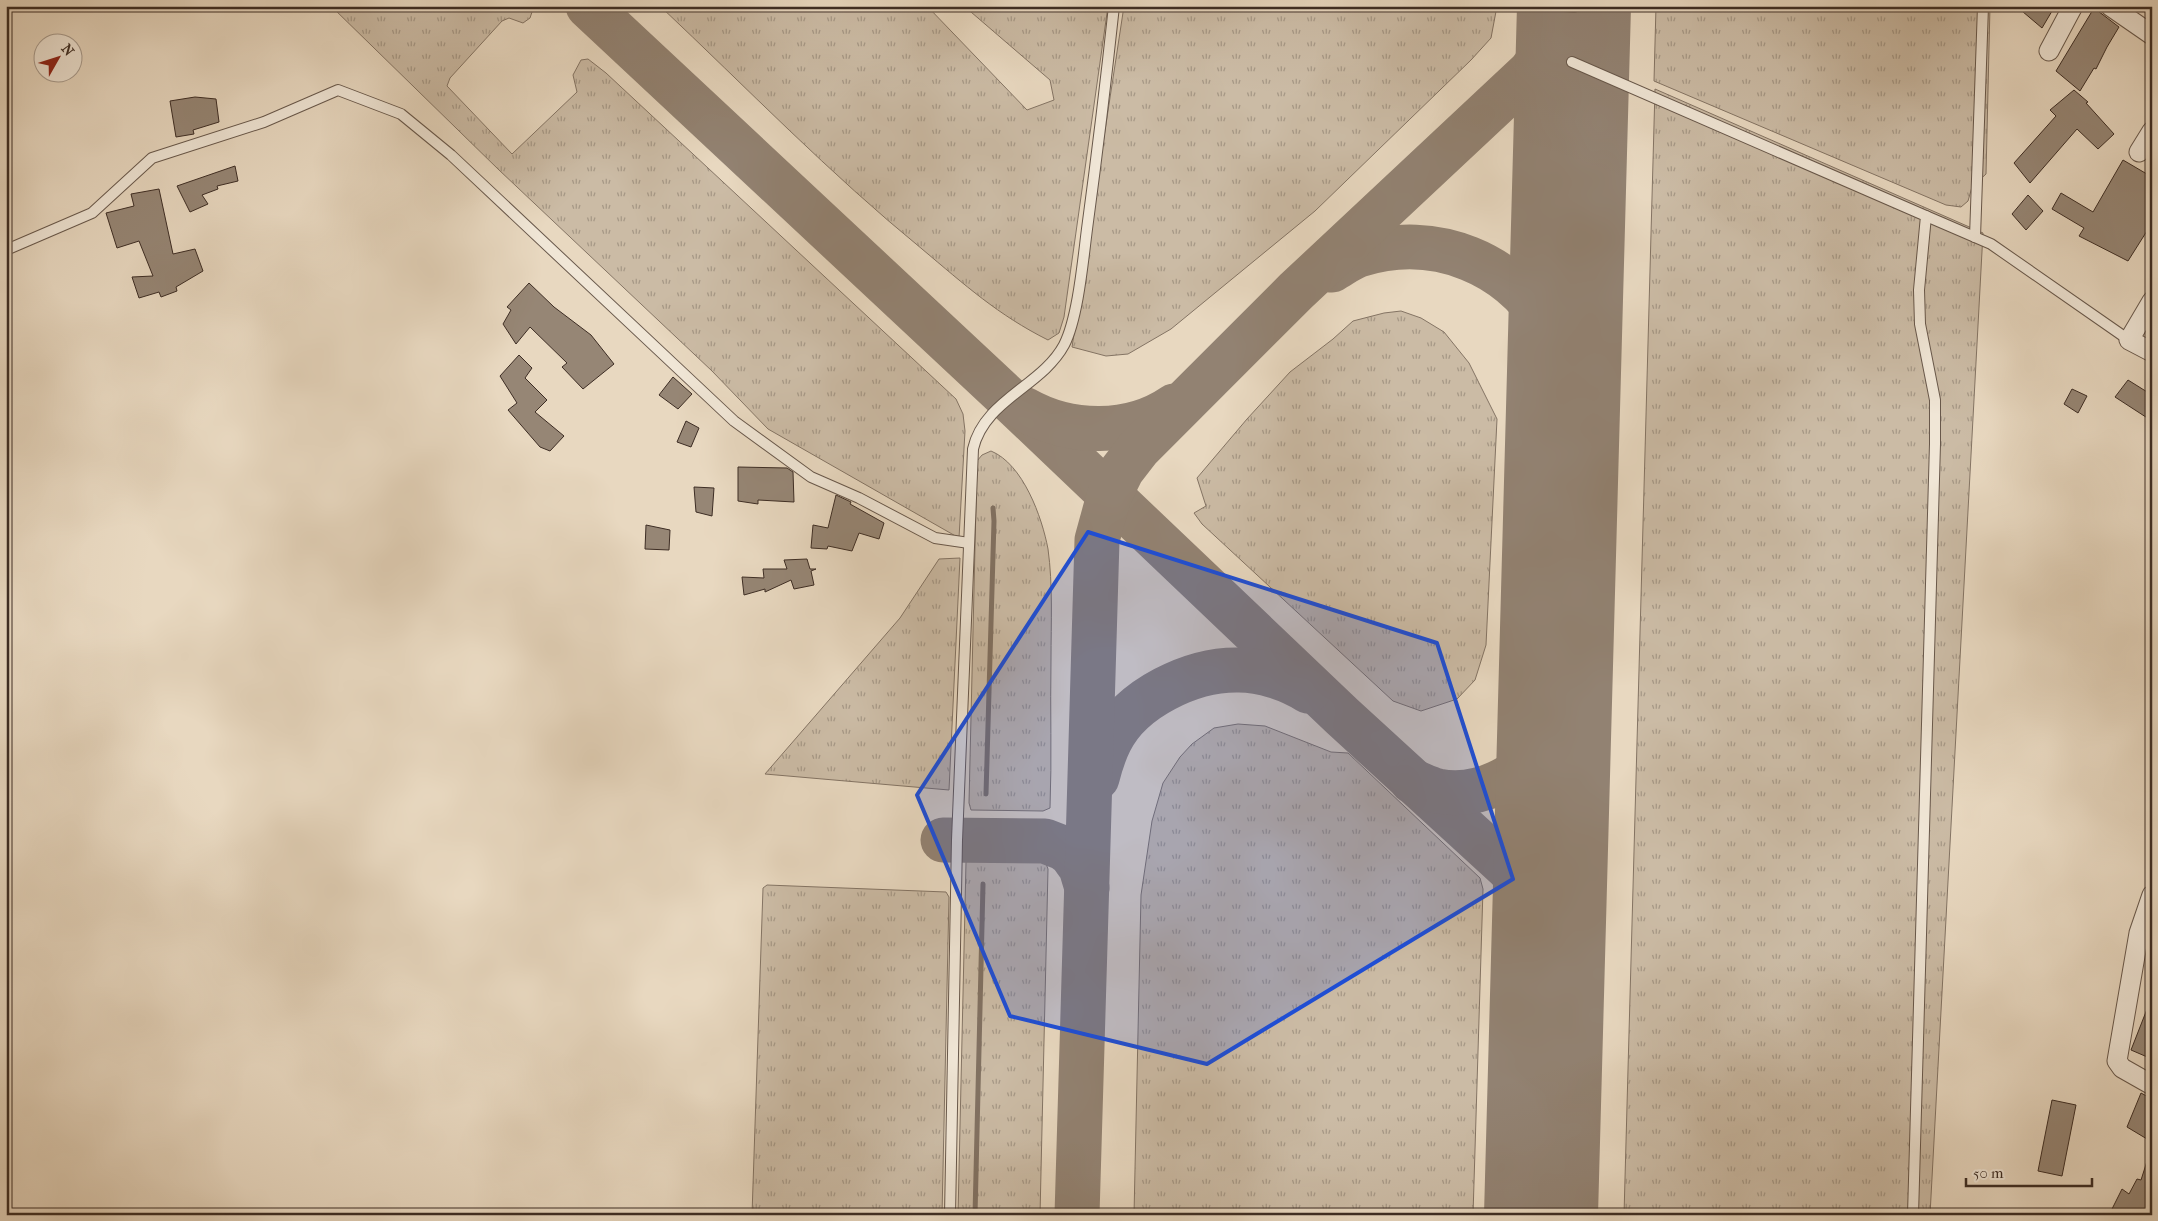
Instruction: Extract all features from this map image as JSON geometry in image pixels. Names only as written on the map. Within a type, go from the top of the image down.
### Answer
[{"type":"street","points":[[2049,51],[2073,6]]},
{"type":"street","points":[[2110,6],[2152,35]]},
{"type":"street","points":[[2139,152],[2152,131]]},
{"type":"street","points":[[2152,301],[2129,340],[2152,352]]},
{"type":"street","points":[[2152,895],[2140,933],[2117,1061],[2122,1068],[2152,1085]]},
{"type":"lane","points":[[950,1215],[957,840],[973,449],[976,436],[992,413],[1056,357],[1064,345],[1070,329],[1084,253],[1104,102],[1114,6]]},
{"type":"lane","points":[[1975,237],[1983,6]]},
{"type":"lane","points":[[1572,62],[1991,244],[2129,340]]},
{"type":"lane","points":[[6,250],[92,213],[152,158],[264,122],[338,90],[401,114],[451,155],[734,421],[811,477],[859,498],[935,538],[970,543]]},
{"type":"lane","points":[[1912,1215],[1935,444],[1935,400],[1920,324],[1920,290],[1926,216]]},
{"type":"highlighted area","points":[[1088,532],[1437,643],[1513,879],[1207,1064],[1010,1016],[917,795]]},
{"type":"green space","points":[[331,6],[534,6],[530,18],[523,23],[509,18],[502,21],[450,78],[447,86],[512,154],[577,92],[573,75],[581,60],[588,59],[606,73],[956,399],[963,414],[965,431],[959,538],[768,429],[712,371],[499,170]]},
{"type":"green space","points":[[660,6],[927,6],[1027,110],[1054,100],[1050,80],[964,6],[1108,6],[1064,317],[1059,333],[1048,340],[997,310],[968,287],[854,191]]},
{"type":"green space","points":[[1124,6],[1497,6],[1491,38],[1471,60],[1315,211],[1171,329],[1128,354],[1106,356],[1072,347]]},
{"type":"green space","points":[[1656,6],[1990,6],[1986,174],[1972,187],[1968,201],[1961,207],[1946,205],[1654,81]]},
{"type":"green space","points":[[1655,89],[1983,233],[1930,1215],[1624,1215]]},
{"type":"green space","points":[[1401,311],[1421,318],[1444,332],[1469,363],[1497,419],[1486,645],[1475,680],[1457,699],[1421,711],[1393,701],[1202,524],[1194,513],[1206,506],[1197,478],[1290,372],[1353,321],[1384,313]]},
{"type":"green space","points":[[991,451],[1013,467],[1022,479],[1036,507],[1048,549],[1051,576],[1051,789],[1050,808],[1043,811],[971,810],[969,803],[977,461],[982,455]]},
{"type":"green space","points":[[960,558],[949,790],[765,774],[900,618],[939,559]]},
{"type":"green space","points":[[1238,724],[1265,726],[1331,752],[1348,753],[1480,878],[1483,889],[1473,1215],[1134,1215],[1141,895],[1152,821],[1163,783],[1180,757],[1192,744],[1214,728]]},
{"type":"green space","points":[[977,854],[1018,858],[1036,856],[1045,861],[1048,869],[1040,1215],[958,1215],[966,862]]},
{"type":"green space","points":[[767,885],[946,892],[949,897],[942,1215],[752,1215],[763,888]]},
{"type":"building","points":[[2016,6],[2055,6],[2042,28]]},
{"type":"building","points":[[2094,8],[2119,27],[2096,69],[2094,68],[2080,91],[2056,71]]},
{"type":"building","points":[[2074,90],[2088,102],[2086,103],[2114,134],[2098,149],[2077,129],[2030,183],[2014,163],[2056,116],[2050,110]]},
{"type":"building","points":[[195,97],[216,99],[219,122],[193,130],[194,134],[176,137],[170,101]]},
{"type":"building","points":[[2123,160],[2152,177],[2152,223],[2128,261],[2079,236],[2084,228],[2052,209],[2061,193],[2093,212]]},
{"type":"building","points":[[235,166],[238,181],[217,186],[218,189],[202,195],[208,204],[190,212],[177,186]]},
{"type":"building","points":[[159,189],[173,254],[195,249],[203,271],[176,287],[177,291],[161,297],[159,292],[139,298],[132,277],[153,276],[139,241],[117,248],[106,213],[134,206],[131,194]]},
{"type":"building","points":[[2028,195],[2043,211],[2026,230],[2012,214]]},
{"type":"building","points":[[529,283],[554,307],[591,335],[614,364],[583,389],[562,367],[567,363],[530,327],[516,344],[503,324],[511,310],[507,307]]},
{"type":"building","points":[[519,355],[532,368],[525,378],[547,400],[535,412],[564,436],[550,451],[540,447],[508,410],[517,403],[500,376]]},
{"type":"building","points":[[673,377],[692,394],[678,409],[659,395]]},
{"type":"building","points":[[2128,380],[2152,395],[2152,421],[2115,397]]},
{"type":"building","points":[[2072,389],[2087,396],[2078,413],[2064,404]]},
{"type":"building","points":[[686,421],[699,428],[691,447],[677,442]]},
{"type":"building","points":[[738,467],[787,468],[793,472],[794,502],[758,500],[758,504],[738,501]]},
{"type":"building","points":[[694,487],[714,488],[712,516],[696,512]]},
{"type":"building","points":[[836,495],[851,502],[850,504],[884,523],[879,539],[859,533],[852,551],[828,546],[827,549],[811,548],[813,525],[828,528]]},
{"type":"building","points":[[646,525],[670,530],[669,550],[645,549]]},
{"type":"building","points":[[807,559],[810,569],[816,569],[811,571],[814,585],[794,589],[791,580],[765,592],[765,589],[744,595],[742,577],[764,578],[763,569],[787,569],[784,560]]},
{"type":"building","points":[[2152,999],[2152,1059],[2131,1050]]},
{"type":"building","points":[[2141,1093],[2152,1099],[2152,1142],[2127,1127]]},
{"type":"building","points":[[2052,1100],[2076,1105],[2062,1176],[2038,1171]]},
{"type":"building","points":[[2149,1155],[2152,1155],[2152,1215],[2109,1215],[2122,1189],[2129,1194],[2137,1179],[2141,1180]]},
{"type":"waterway","points":[[986,794],[993,508]]},
{"type":"waterway","points":[[975,1215],[983,884]]},
{"type":"taxiway","points":[[588,6],[1012,402],[1342,716],[1508,868],[1532,894],[1543,916],[1549,950]]},
{"type":"taxiway","points":[[1077,1215],[1097,540],[1109,496],[1122,470],[1139,448],[1296,291],[1530,72],[1556,38],[1574,7]]},
{"type":"taxiway","points":[[1332,270],[1356,256],[1388,249],[1416,247],[1443,251],[1469,259],[1494,271],[1516,287],[1535,308],[1551,332],[1564,380]]},
{"type":"taxiway","points":[[1024,409],[1042,418],[1061,424],[1100,429],[1138,423],[1157,416],[1174,406]]},
{"type":"taxiway","points":[[1097,778],[1110,741],[1132,712],[1148,699],[1183,681],[1221,671],[1248,670],[1275,676],[1308,691]]},
{"type":"taxiway","points":[[1412,781],[1438,791],[1455,793],[1486,787],[1501,781],[1529,764],[1554,743]]},
{"type":"taxiway","points":[[943,840],[1045,841],[1063,848],[1071,854],[1081,868],[1087,888]]},
{"type":"runway","points":[[1541,1215],[1574,6]]}]
